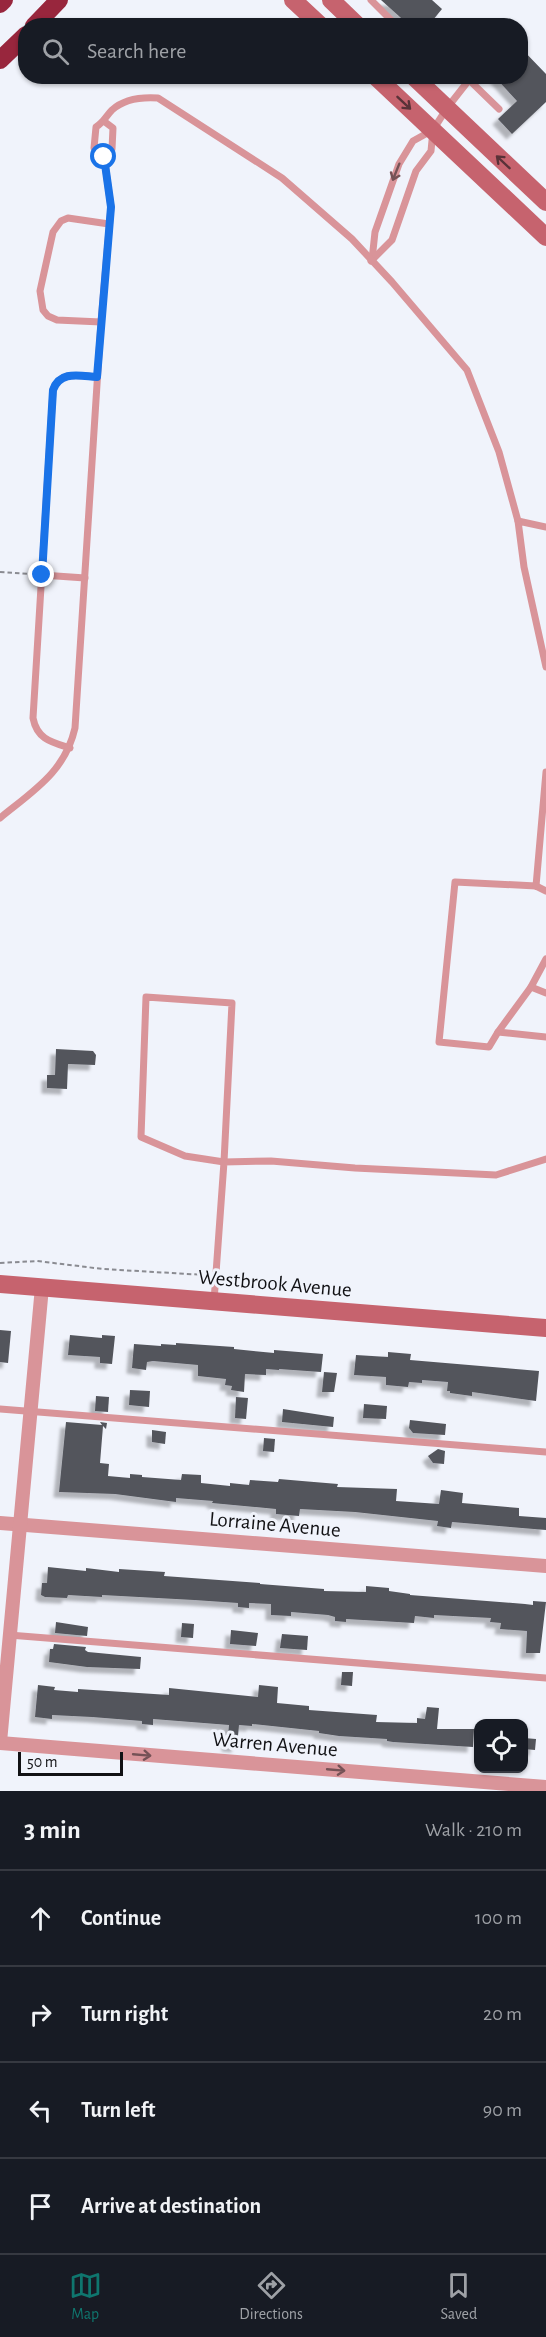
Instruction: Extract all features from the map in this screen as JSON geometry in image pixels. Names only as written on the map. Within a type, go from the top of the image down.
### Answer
[{"type":"highway","points":[[0,4],[4,0]]},
{"type":"highway","points":[[42,18],[59,0]]},
{"type":"highway","points":[[0,60],[18,43]]},
{"type":"street","points":[[293,0],[312,18]]},
{"type":"street","points":[[331,0],[350,18]]},
{"type":"street","points":[[384,84],[546,237]]},
{"type":"street","points":[[421,84],[546,202]]},
{"type":"street","name":"Westbrook Avenue","points":[[0,1284],[546,1328]]},
{"type":"street","points":[[0,1743],[6,1634],[42,1287]]},
{"type":"street","name":"Lorraine Avenue","points":[[0,1523],[546,1566]]},
{"type":"street","name":"Warren Avenue","points":[[0,1743],[546,1786]]},
{"type":"lane","points":[[371,0],[389,18]]},
{"type":"lane","points":[[371,261],[392,240],[416,171],[431,152],[433,130],[463,84]]},
{"type":"lane","points":[[473,84],[499,109]]},
{"type":"lane","points":[[0,818],[61,764],[70,747],[77,717],[97,377],[111,207],[104,157],[94,148],[96,127],[105,122],[113,110],[126,102],[143,97],[158,98],[282,178],[352,239],[467,370],[499,452],[518,521],[524,567],[546,667]]},
{"type":"lane","points":[[104,157],[112,149],[113,141],[113,128],[105,122]]},
{"type":"lane","points":[[371,261],[375,232],[399,164],[413,141],[433,130]]},
{"type":"lane","points":[[101,322],[57,320],[48,316],[43,310],[40,291],[53,232],[61,221],[68,218],[109,224]]},
{"type":"lane","points":[[70,747],[47,741],[39,734],[33,718],[53,390],[56,382],[66,375],[97,377]]},
{"type":"lane","points":[[518,521],[546,527]]},
{"type":"lane","points":[[42,575],[85,578]]},
{"type":"lane","points":[[536,886],[546,771]]},
{"type":"lane","points":[[546,891],[536,886],[455,882],[439,1042],[489,1047],[531,987],[546,959]]},
{"type":"lane","points":[[531,987],[546,993]]},
{"type":"lane","points":[[214,1301],[224,1162],[232,1003],[146,997],[141,1137],[185,1156],[224,1162],[271,1161],[496,1175],[546,1159]]},
{"type":"lane","points":[[498,1032],[546,1037]]},
{"type":"lane","points":[[0,1409],[546,1452]]},
{"type":"lane","points":[[6,1634],[546,1678]]},
{"type":"path","points":[[0,572],[42,575]]},
{"type":"path","points":[[0,1263],[36,1261],[103,1269],[202,1275]]},
{"type":"building","points":[[381,0],[432,0],[442,9],[435,18],[401,18]]},
{"type":"building","points":[[528,55],[546,74],[546,102],[512,134],[498,119],[517,101],[501,84],[528,84]]},
{"type":"building","points":[[56,1049],[93,1051],[96,1055],[95,1065],[68,1064],[67,1089],[47,1088],[47,1075],[55,1075]]},
{"type":"building","points":[[0,1330],[11,1331],[8,1363],[0,1362]]},
{"type":"building","points":[[70,1335],[102,1338],[102,1335],[115,1336],[112,1364],[100,1363],[100,1357],[68,1355]]},
{"type":"building","points":[[176,1343],[234,1347],[234,1349],[274,1353],[274,1350],[323,1354],[321,1372],[266,1369],[266,1375],[245,1374],[244,1392],[231,1390],[232,1386],[225,1385],[226,1379],[198,1376],[198,1365],[153,1361],[147,1362],[146,1370],[132,1368],[134,1344],[161,1346],[161,1344],[176,1345]]},
{"type":"building","points":[[388,1352],[411,1354],[410,1360],[539,1371],[536,1401],[472,1392],[472,1396],[450,1393],[447,1391],[448,1382],[422,1380],[422,1383],[409,1382],[408,1387],[386,1385],[386,1377],[354,1375],[356,1355],[388,1357]]},
{"type":"building","points":[[324,1372],[337,1373],[334,1392],[322,1392]]},
{"type":"building","points":[[130,1390],[150,1391],[149,1407],[129,1405]]},
{"type":"building","points":[[96,1396],[109,1397],[108,1412],[95,1411]]},
{"type":"building","points":[[236,1397],[248,1398],[246,1419],[235,1418]]},
{"type":"building","points":[[364,1404],[387,1406],[386,1419],[363,1418]]},
{"type":"building","points":[[283,1409],[334,1417],[333,1427],[282,1422]]},
{"type":"building","points":[[410,1420],[446,1424],[445,1435],[413,1433],[409,1428]]},
{"type":"building","points":[[66,1422],[102,1425],[100,1422],[107,1423],[106,1429],[103,1426],[100,1463],[109,1464],[108,1476],[130,1478],[130,1474],[181,1480],[182,1474],[201,1475],[201,1483],[230,1486],[230,1483],[249,1485],[250,1480],[278,1482],[279,1479],[338,1484],[337,1487],[397,1489],[396,1501],[439,1504],[441,1490],[463,1493],[462,1503],[519,1508],[519,1516],[546,1518],[546,1530],[452,1522],[451,1528],[437,1526],[438,1521],[355,1512],[300,1509],[299,1516],[276,1514],[276,1509],[212,1503],[213,1501],[176,1498],[176,1502],[115,1494],[59,1492]]},
{"type":"building","points":[[152,1430],[166,1432],[165,1444],[152,1442]]},
{"type":"building","points":[[264,1438],[275,1439],[274,1452],[263,1451]]},
{"type":"building","points":[[438,1449],[445,1451],[444,1464],[433,1463],[428,1456]]},
{"type":"building","points":[[48,1567],[86,1571],[86,1568],[119,1572],[119,1569],[165,1572],[164,1576],[324,1589],[324,1591],[366,1592],[366,1586],[389,1588],[389,1591],[410,1595],[533,1605],[533,1601],[546,1602],[540,1653],[526,1653],[527,1631],[500,1629],[501,1623],[490,1622],[491,1618],[434,1615],[434,1618],[415,1616],[414,1623],[346,1619],[346,1622],[335,1621],[335,1617],[328,1615],[291,1612],[291,1616],[271,1615],[271,1604],[249,1603],[249,1608],[238,1607],[238,1603],[102,1595],[102,1597],[68,1595],[67,1598],[45,1597],[41,1595],[42,1583],[47,1583]]},
{"type":"building","points":[[56,1622],[88,1627],[87,1636],[55,1633]]},
{"type":"building","points":[[182,1623],[194,1624],[193,1638],[181,1637]]},
{"type":"building","points":[[231,1630],[258,1633],[256,1646],[230,1644]]},
{"type":"building","points":[[282,1634],[308,1636],[307,1650],[280,1648]]},
{"type":"building","points":[[54,1644],[86,1647],[85,1650],[88,1652],[141,1657],[140,1669],[87,1667],[49,1662],[50,1649],[53,1649]]},
{"type":"building","points":[[342,1672],[353,1672],[352,1686],[341,1685]]},
{"type":"building","points":[[38,1685],[55,1687],[54,1690],[78,1692],[78,1689],[169,1695],[169,1688],[258,1697],[259,1685],[278,1687],[277,1703],[309,1706],[309,1710],[377,1715],[376,1722],[417,1723],[417,1718],[425,1719],[427,1707],[439,1708],[437,1729],[474,1729],[473,1747],[393,1742],[387,1739],[339,1736],[319,1733],[319,1731],[252,1724],[252,1726],[239,1725],[237,1747],[227,1746],[229,1725],[153,1719],[153,1725],[142,1724],[142,1721],[92,1717],[52,1715],[52,1719],[35,1717]]},
{"type":"building","points":[[528,1738],[536,1739],[535,1750],[528,1749]]},
{"type":"route","points":[[42,575],[53,390],[56,382],[66,375],[97,377],[111,207],[104,157]]}]
